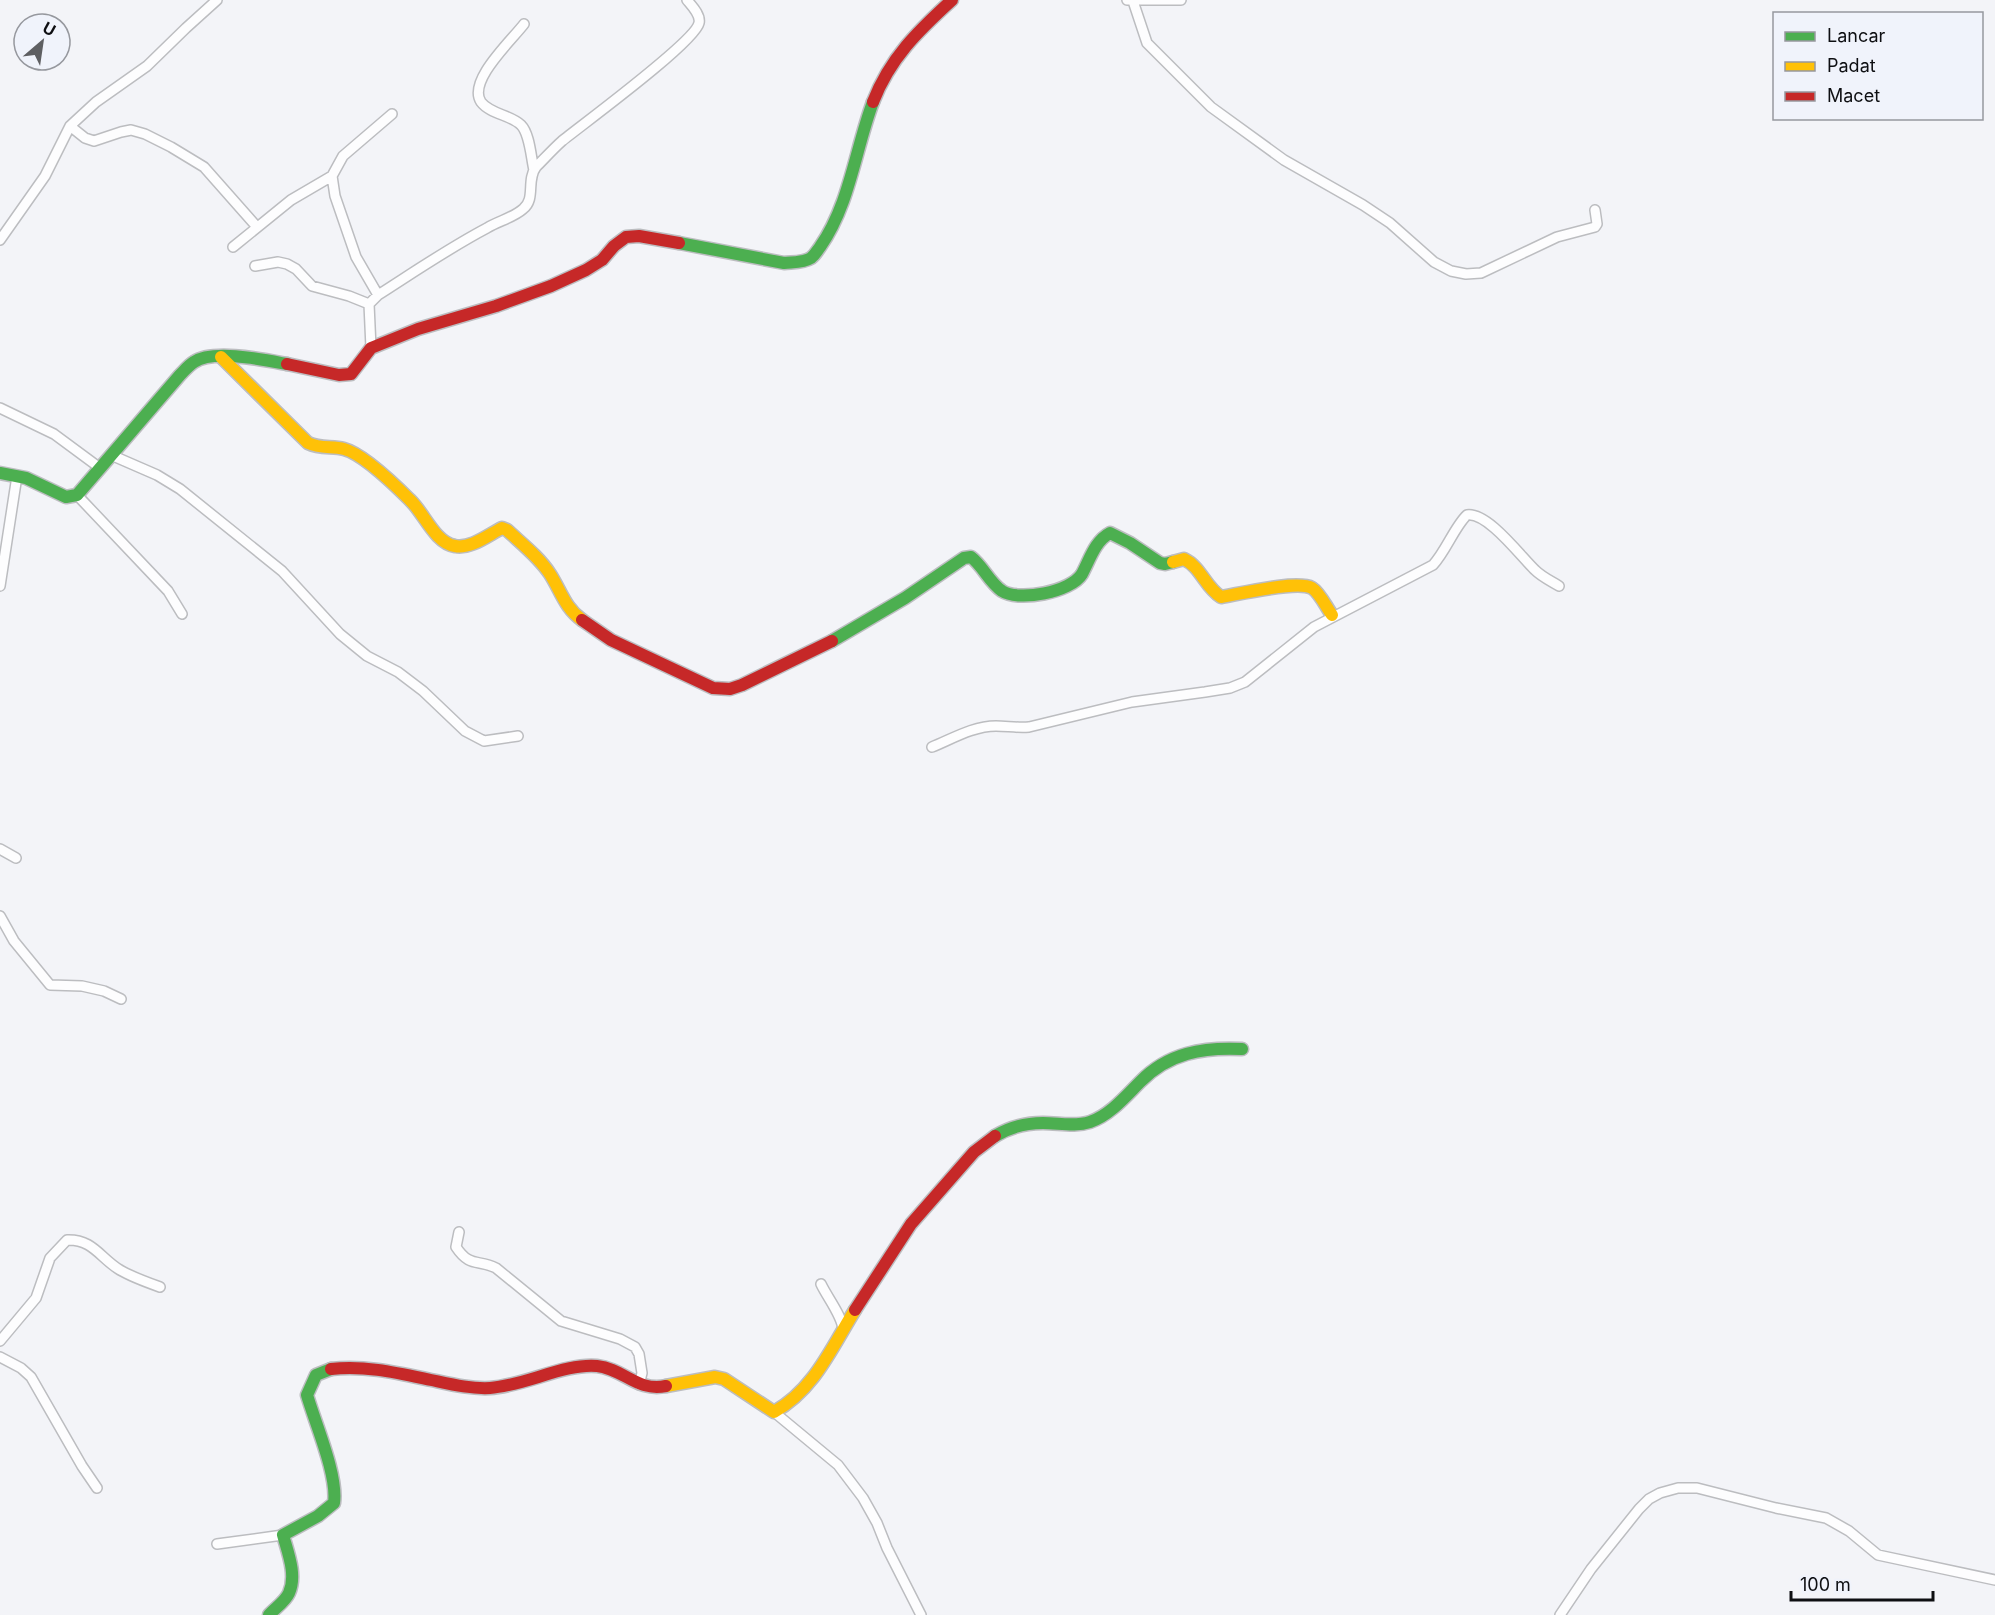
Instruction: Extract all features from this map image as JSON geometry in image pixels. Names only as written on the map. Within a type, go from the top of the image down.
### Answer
[{"type":"street","points":[[0,240],[45,176],[70,126],[96,102],[147,66],[217,0]]},
{"type":"street","points":[[370,351],[369,304],[378,295],[488,227],[525,208],[529,202],[530,181],[534,170],[559,143],[654,68],[695,31],[700,22],[699,15],[687,0]]},
{"type":"street","points":[[0,586],[8,474],[26,478],[66,498],[77,495],[180,375],[195,361],[207,357],[248,357],[322,372],[351,374],[370,351],[418,329],[496,306],[561,282],[602,260],[614,246],[626,237],[639,236],[784,263],[800,262],[813,257],[827,237],[846,198],[864,126],[887,73],[914,36],[952,0]]},
{"type":"street","points":[[1181,0],[1130,1],[1147,43],[1212,107],[1284,160],[1390,223],[1434,261],[1451,271],[1466,274],[1481,273],[1557,237],[1595,227],[1597,224],[1595,210]]},
{"type":"street","points":[[524,24],[486,69],[478,92],[481,101],[486,106],[522,125],[534,170]]},
{"type":"street","points":[[232,247],[291,200],[332,176],[343,156],[392,114]]},
{"type":"street","points":[[70,126],[85,138],[94,141],[131,130],[145,134],[187,155],[204,167],[256,227]]},
{"type":"street","points":[[332,176],[335,196],[356,257],[378,295]]},
{"type":"street","points":[[255,266],[278,262],[287,264],[296,269],[312,286],[369,304]]},
{"type":"street","points":[[221,357],[308,443],[319,449],[344,449],[360,458],[413,503],[447,544],[456,546],[472,543],[502,528],[507,530],[541,562],[551,575],[564,602],[575,615],[627,648],[713,688],[730,689],[742,685],[827,644],[905,598],[964,558],[971,557],[975,560],[998,588],[1011,596],[1017,597],[1066,588],[1080,577],[1101,538],[1110,533],[1119,536],[1161,564],[1170,564],[1179,559],[1185,559],[1194,565],[1212,593],[1221,597],[1305,585],[1312,588],[1332,615]]},
{"type":"street","points":[[0,408],[54,435],[100,468]]},
{"type":"street","points":[[111,455],[157,475],[180,489],[282,570],[340,634],[367,656],[398,672],[423,691],[465,731],[484,741],[518,736]]},
{"type":"street","points":[[77,495],[160,582],[182,614]]},
{"type":"street","points":[[932,747],[979,729],[996,726],[1012,729],[1029,728],[1132,702],[1230,688],[1245,682],[1299,636],[1332,615],[1433,565],[1443,554],[1463,518],[1471,515],[1490,525],[1536,571],[1559,586]]},
{"type":"street","points":[[0,849],[16,858]]},
{"type":"street","points":[[0,916],[14,941],[50,985],[82,986],[104,991],[121,999]]},
{"type":"street","points":[[774,1412],[780,1410],[798,1394],[834,1349],[843,1330],[899,1240],[980,1145],[998,1133],[1018,1126],[1035,1123],[1072,1126],[1088,1124],[1100,1118],[1126,1098],[1155,1069],[1178,1055],[1199,1049],[1242,1049]]},
{"type":"street","points":[[459,1232],[456,1247],[465,1257],[473,1263],[496,1268],[561,1321],[620,1339],[635,1347],[639,1354],[642,1372],[639,1385]]},
{"type":"street","points":[[0,1341],[36,1298],[51,1258],[67,1240],[79,1239],[117,1268],[160,1287]]},
{"type":"street","points":[[820,1284],[843,1322],[843,1330]]},
{"type":"street","points":[[0,1358],[21,1368],[31,1377],[97,1488]]},
{"type":"street","points":[[217,1544],[283,1534],[306,1524],[333,1505],[336,1498],[333,1478],[307,1395],[316,1374],[328,1368],[344,1366],[384,1370],[474,1388],[502,1388],[570,1369],[597,1366],[608,1368],[646,1388],[716,1377],[724,1379],[774,1412],[838,1465],[863,1498],[877,1522],[887,1548],[921,1615]]},
{"type":"street","points":[[1560,1615],[1598,1560],[1638,1509],[1660,1493],[1678,1488],[1697,1488],[1826,1518],[1849,1531],[1878,1555],[1995,1580]]},
{"type":"street","points":[[269,1615],[289,1593],[291,1567],[283,1534]]},
{"type":"traffic: fast","points":[[679,243],[784,263],[801,262],[811,258],[820,247],[838,213],[873,102]]},
{"type":"traffic: fast","points":[[0,473],[26,478],[66,497],[77,495],[180,375],[194,362],[213,356],[226,356],[287,364]]},
{"type":"traffic: fast","points":[[832,641],[905,598],[964,558],[971,557],[1002,591],[1020,596],[1056,590],[1076,580],[1082,574],[1097,546],[1110,533],[1160,563],[1173,562]]},
{"type":"traffic: fast","points":[[995,1136],[1012,1128],[1030,1124],[1073,1125],[1090,1122],[1111,1110],[1151,1072],[1174,1058],[1214,1049],[1242,1049]]},
{"type":"traffic: fast","points":[[269,1615],[285,1599],[291,1586],[291,1564],[283,1535],[318,1516],[334,1503],[333,1478],[307,1395],[316,1375],[331,1369]]},
{"type":"traffic: slow","points":[[221,357],[308,443],[352,452],[379,471],[410,500],[436,534],[448,544],[467,545],[502,528],[507,530],[541,562],[567,605],[582,620]]},
{"type":"traffic: slow","points":[[1173,562],[1184,559],[1190,563],[1221,597],[1281,587],[1312,588],[1332,615]]},
{"type":"traffic: slow","points":[[666,1386],[715,1377],[724,1379],[774,1412],[788,1403],[811,1380],[855,1310]]},
{"type":"traffic: jam","points":[[873,102],[888,72],[906,46],[952,0]]},
{"type":"traffic: jam","points":[[287,364],[339,375],[351,374],[371,348],[418,329],[496,306],[551,286],[602,260],[614,246],[626,237],[639,236],[679,243]]},
{"type":"traffic: jam","points":[[582,620],[611,640],[713,688],[730,689],[742,685],[832,641]]},
{"type":"traffic: jam","points":[[855,1310],[911,1224],[974,1152],[995,1136]]},
{"type":"traffic: jam","points":[[331,1369],[381,1370],[460,1386],[490,1388],[572,1368],[597,1366],[615,1371],[647,1386],[666,1386]]}]
